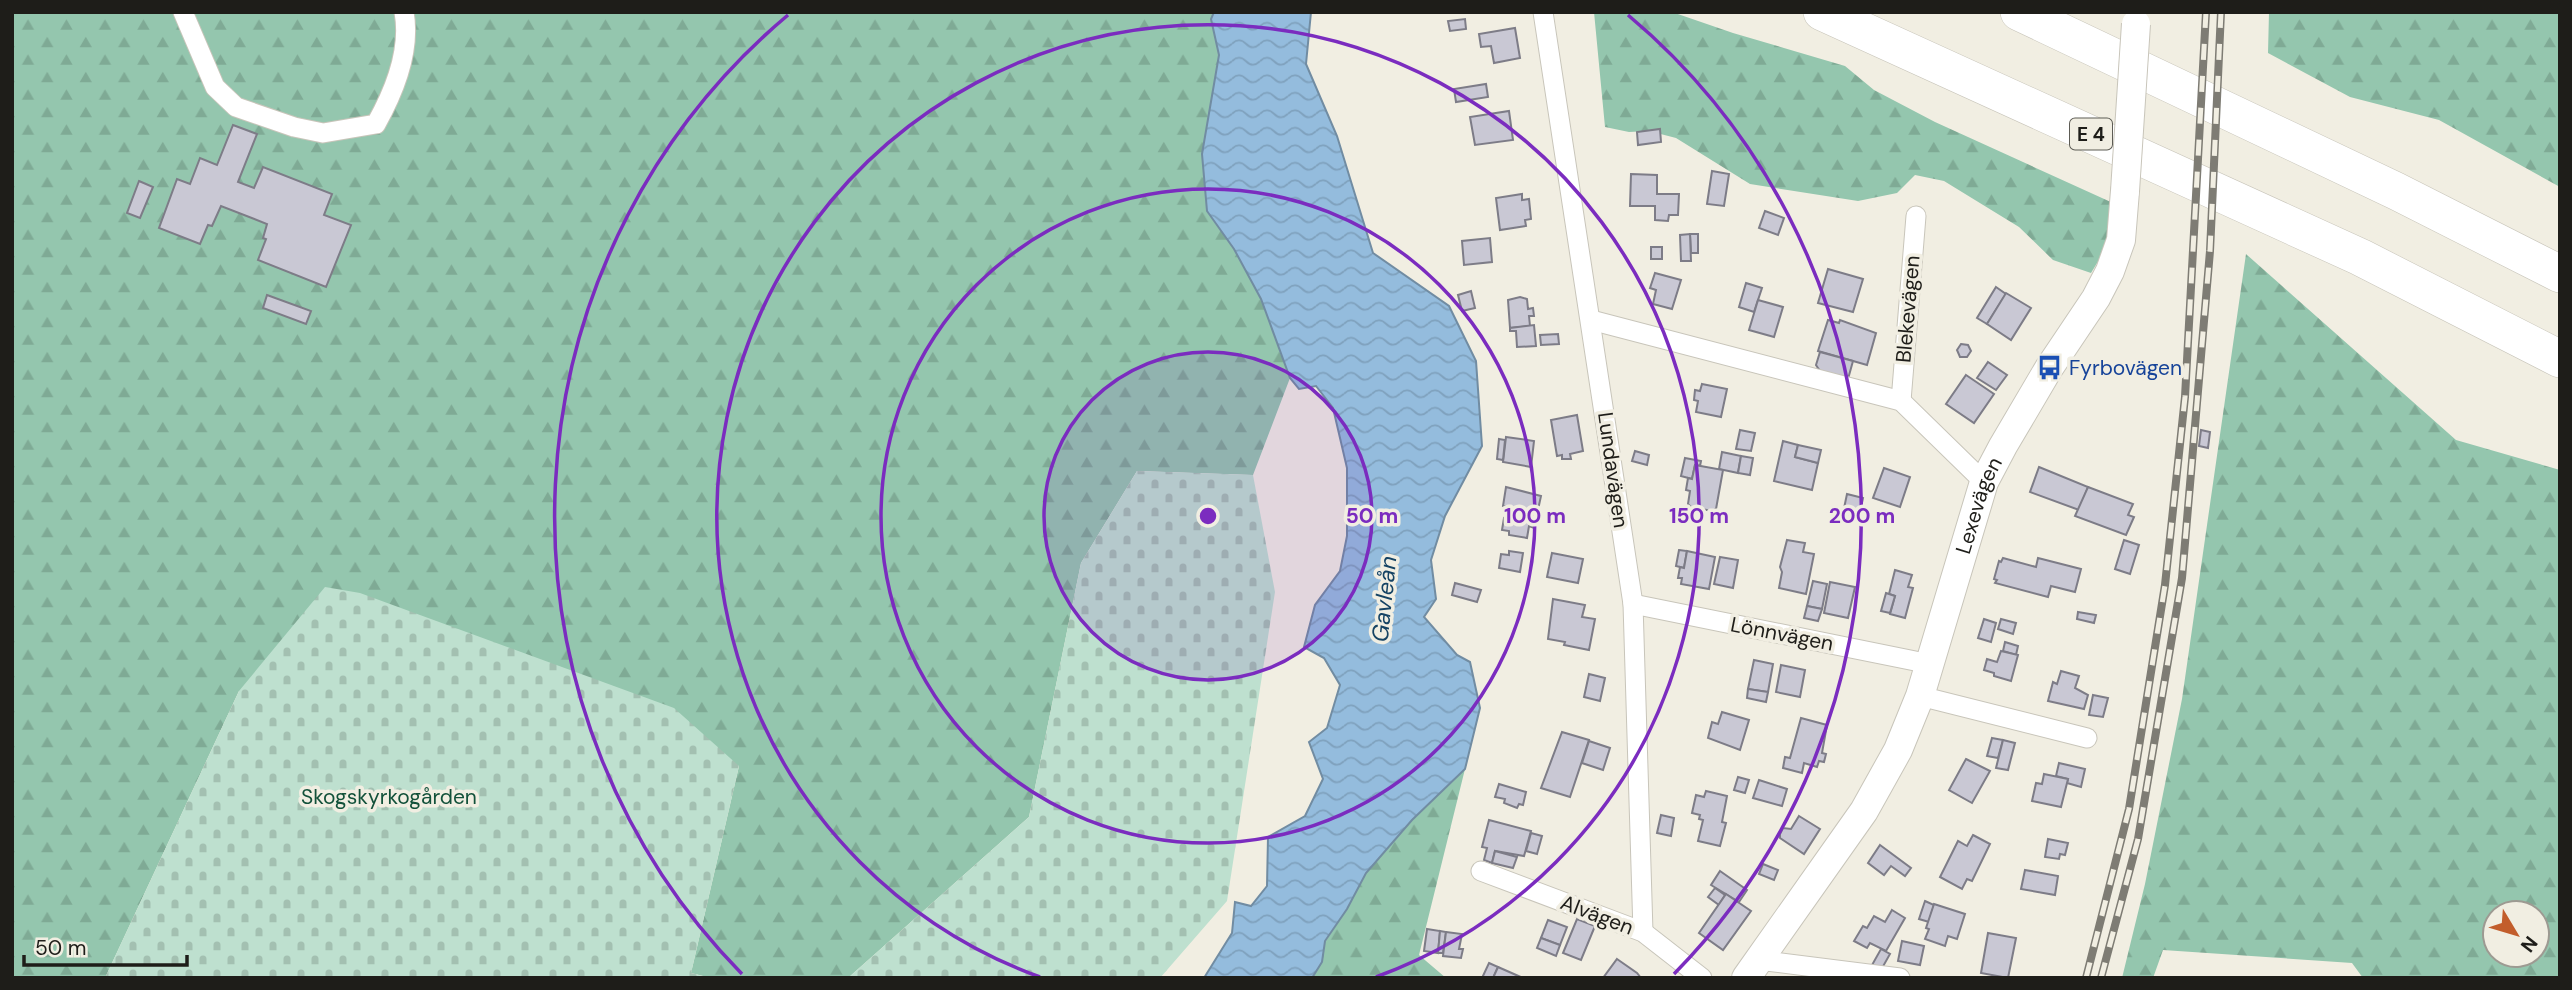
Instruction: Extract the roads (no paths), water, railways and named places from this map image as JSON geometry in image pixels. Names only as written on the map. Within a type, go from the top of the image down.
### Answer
[{"type":"highway","name":"E 4","points":[[1822,12],[2360,257],[2560,359]]},
{"type":"highway","points":[[2019,12],[2396,191],[2560,274]]},
{"type":"street","points":[[183,12],[215,87],[236,107],[323,134],[376,124],[390,100],[402,56],[407,31],[404,12]]},
{"type":"street","name":"Lundavägen","points":[[1544,12],[1633,604],[1643,932]]},
{"type":"street","name":"Lexevägen","points":[[1752,969],[1864,811],[1898,750],[1920,696],[1984,482],[2042,379],[2096,298],[2110,271],[2121,240],[2136,18]]},
{"type":"street","name":"Blekevägen","points":[[1900,401],[1916,216]]},
{"type":"street","points":[[1591,320],[1900,401],[1984,482]]},
{"type":"street","name":"Lönnvägen","points":[[1633,604],[1930,664]]},
{"type":"street","points":[[1920,696],[2087,738]]},
{"type":"street","name":"Alvägen","points":[[1481,871],[1643,932],[1702,978]]},
{"type":"street","points":[[1752,969],[1899,978]]},
{"type":"water","name":"Gavleån","points":[[1214,12],[1311,12],[1306,64],[1337,136],[1373,253],[1449,306],[1476,361],[1482,446],[1445,516],[1431,560],[1436,599],[1424,617],[1457,655],[1470,662],[1480,708],[1465,769],[1412,820],[1366,873],[1347,909],[1325,941],[1322,962],[1312,978],[1204,978],[1232,933],[1235,902],[1251,906],[1267,886],[1268,837],[1305,816],[1323,779],[1309,742],[1327,728],[1340,685],[1324,658],[1304,647],[1315,605],[1340,571],[1347,536],[1347,468],[1333,408],[1316,386],[1299,389],[1290,378],[1261,299],[1234,249],[1207,211],[1202,154],[1219,55],[1211,19]]},
{"type":"railway","points":[[2086,978],[2129,809],[2165,585],[2185,397],[2206,12]]},
{"type":"railway","points":[[2101,978],[2138,839],[2182,578],[2210,251],[2221,12]]},
{"type":"place","name":"Fyrbovägen","points":[[2049,368]]},
{"type":"park label","name":"Skogskyrkogården","points":[[389,797]]}]
